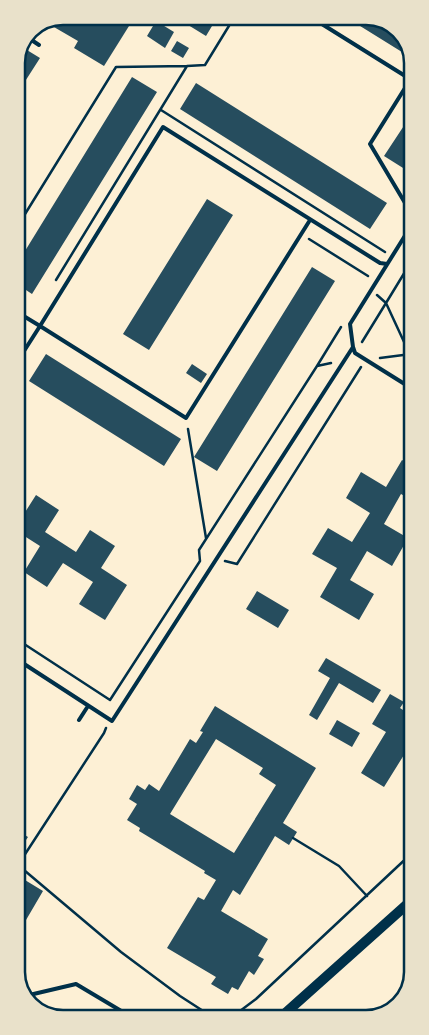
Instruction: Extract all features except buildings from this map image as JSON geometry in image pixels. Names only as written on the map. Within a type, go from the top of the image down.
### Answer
[{"type":"main road","points":[[289,1010],[404,906]]},
{"type":"lane","points":[[323,25],[404,76]]},
{"type":"lane","points":[[33,41],[39,45]]},
{"type":"lane","points":[[404,90],[370,144],[404,201]]},
{"type":"lane","points":[[25,349],[163,127],[380,263],[387,264]]},
{"type":"lane","points":[[25,317],[186,418],[310,220]]},
{"type":"lane","points":[[404,237],[350,324],[355,353],[404,384]]},
{"type":"lane","points":[[25,665],[112,721],[353,347]]},
{"type":"lane","points":[[79,720],[88,706]]},
{"type":"lane","points":[[32,994],[76,984],[120,1010]]},
{"type":"path","points":[[25,214],[116,67],[188,66]]},
{"type":"path","points":[[161,110],[386,252]]},
{"type":"path","points":[[355,353],[404,273]]},
{"type":"path","points":[[386,303],[404,340]]},
{"type":"path","points":[[200,561],[217,559],[237,564],[366,360],[404,356]]},
{"type":"path","points":[[25,645],[110,700],[200,561],[199,550],[317,366],[345,360]]},
{"type":"path","points":[[188,429],[206,539]]},
{"type":"path","points":[[25,855],[104,733],[108,718]]},
{"type":"path","points":[[293,838],[338,866],[367,896]]},
{"type":"path","points":[[241,1010],[256,999],[404,861]]},
{"type":"path","points":[[25,872],[121,952],[202,1010]]}]
